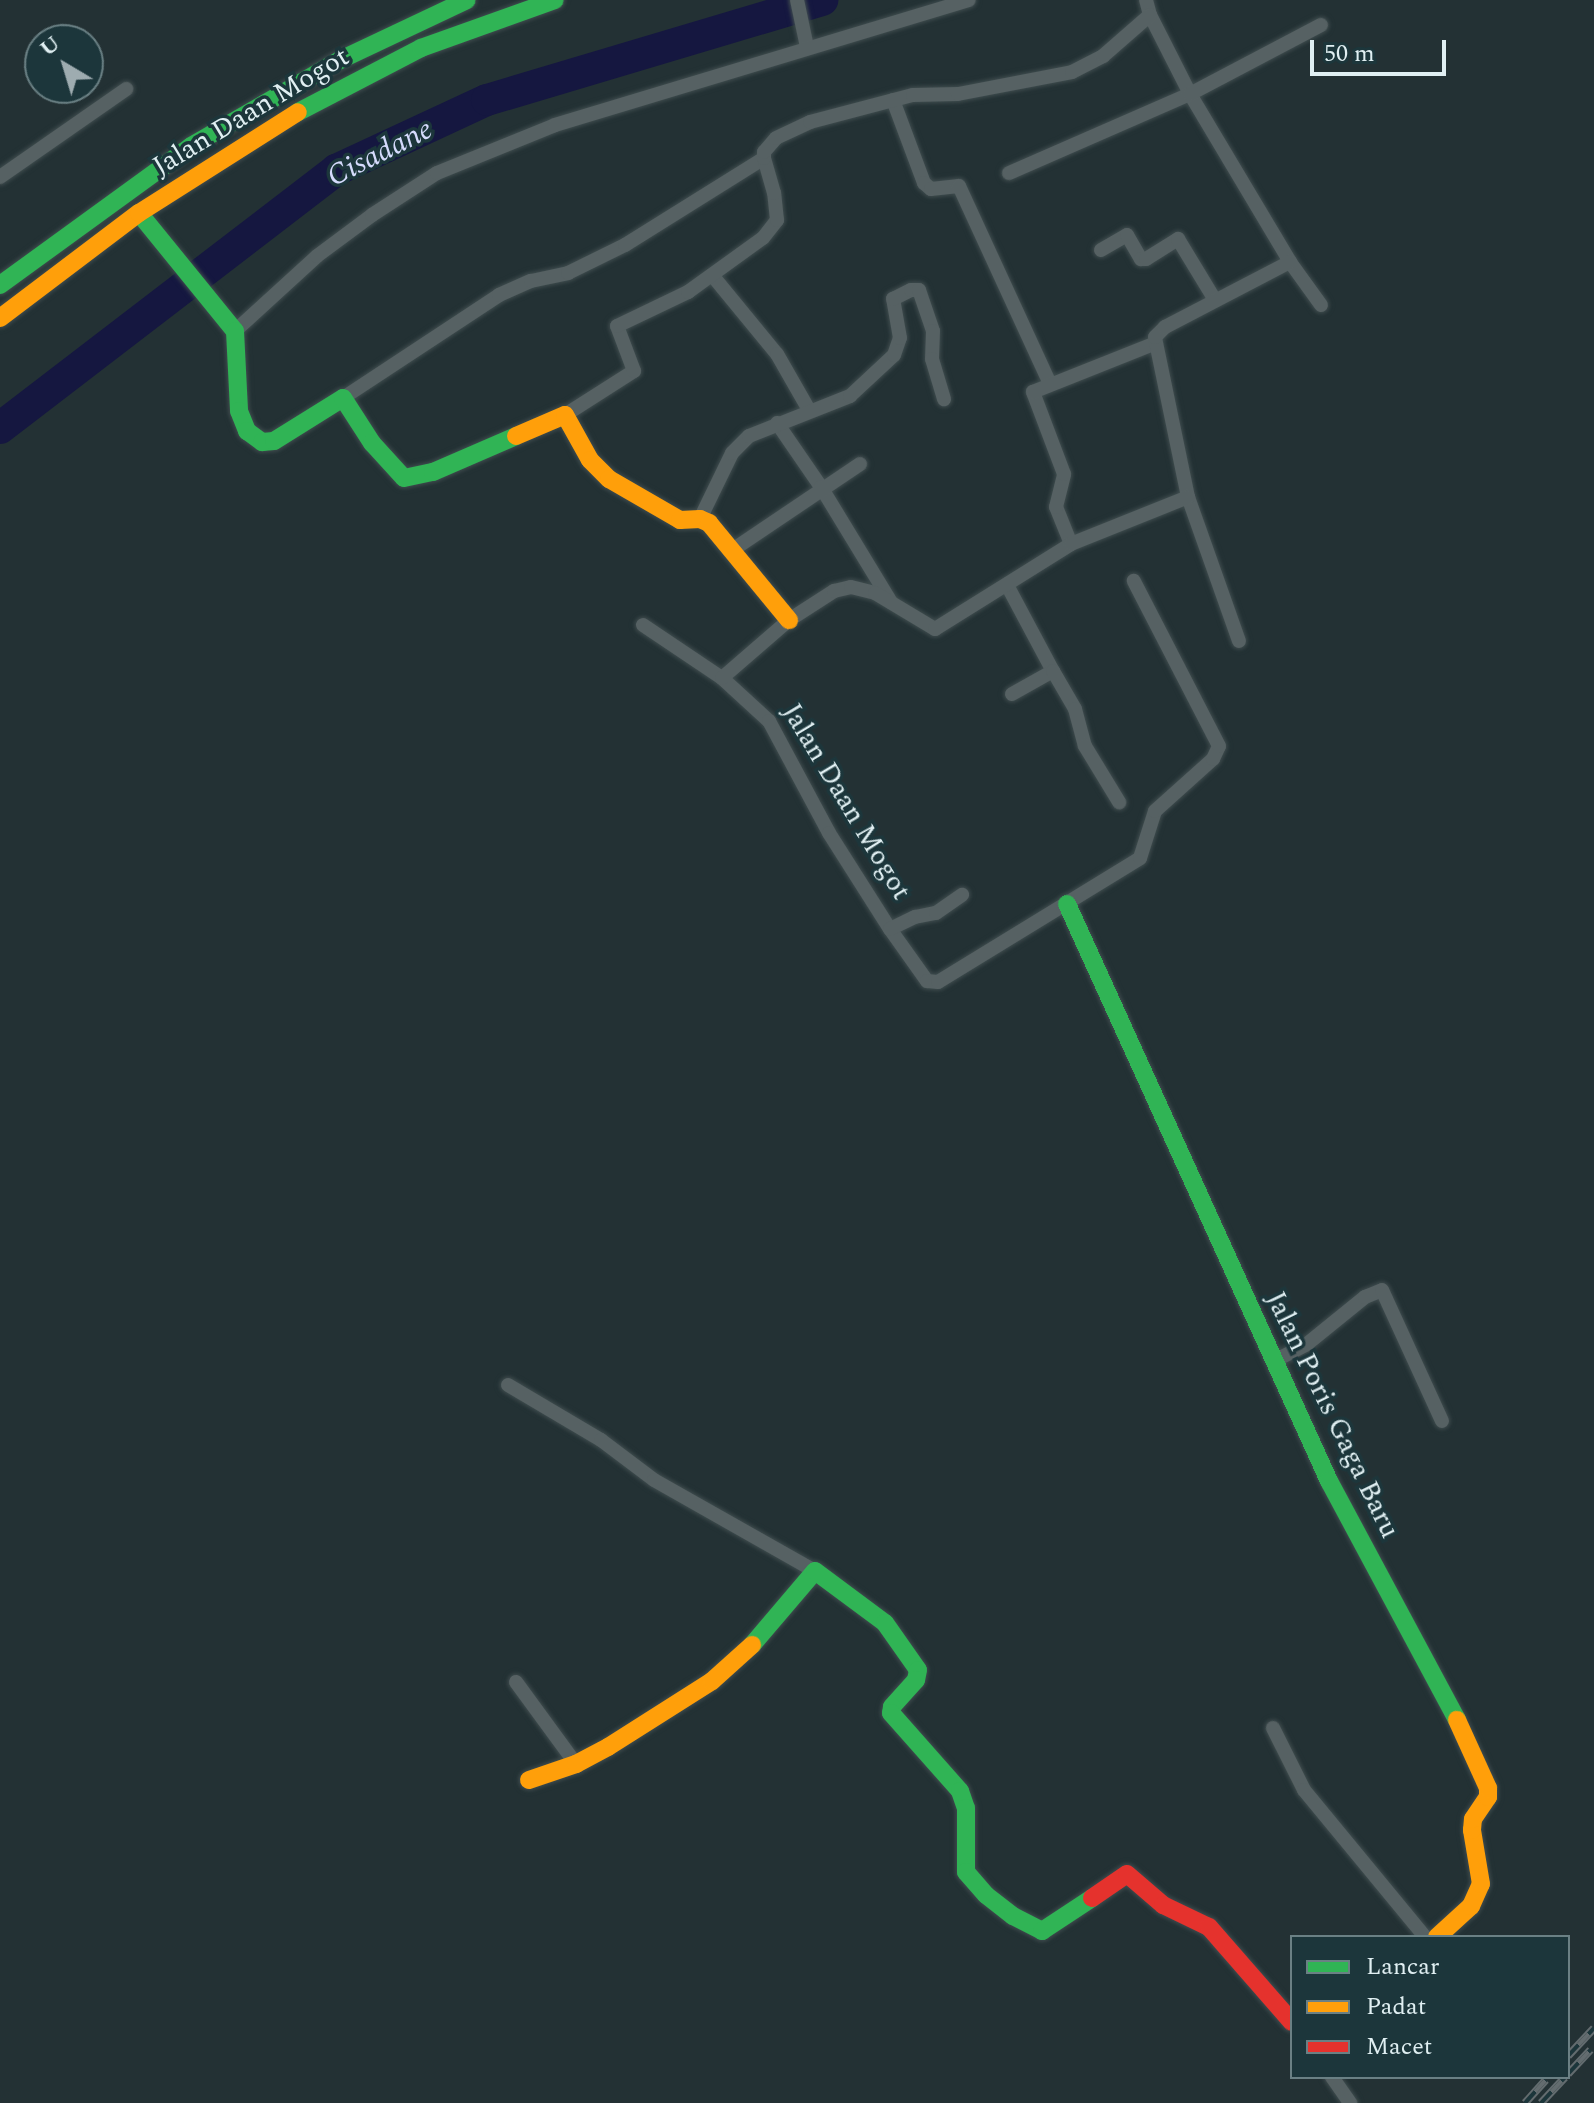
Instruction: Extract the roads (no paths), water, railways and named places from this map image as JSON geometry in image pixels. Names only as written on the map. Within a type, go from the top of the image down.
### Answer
[{"type":"main road","name":"Jalan Daan Mogot","points":[[0,285],[191,146],[340,60],[467,0]]},
{"type":"main road","points":[[486,0],[491,20]]},
{"type":"main road","name":"Jalan Daan Mogot","points":[[0,318],[139,213],[292,115],[421,48],[491,20],[555,0]]},
{"type":"main road","points":[[139,213],[230,324],[239,411],[247,431],[262,442],[274,441],[343,398],[372,443],[404,478],[433,472],[565,415],[590,460],[609,479],[680,520],[700,519],[734,549],[789,620]]},
{"type":"main road","name":"Jalan Poris Gaga Baru","points":[[1067,904],[1329,1481],[1445,1695],[1488,1788],[1488,1797],[1473,1819],[1472,1830],[1481,1884],[1471,1906],[1439,1935]]},
{"type":"main road","points":[[529,1780],[576,1764],[673,1707],[732,1665],[764,1635],[815,1571],[885,1623],[914,1661],[918,1670],[916,1680],[892,1707],[891,1713],[960,1791],[966,1808],[966,1872],[986,1895],[1013,1916],[1042,1931],[1127,1874],[1163,1905],[1209,1927],[1290,2020]]},
{"type":"street","points":[[797,0],[806,41]]},
{"type":"street","points":[[230,324],[372,215],[437,173],[555,125],[806,41],[969,0]]},
{"type":"street","points":[[565,415],[634,371],[617,326],[688,292],[763,238],[777,220],[774,193],[764,158],[764,152],[776,138],[810,122],[913,95],[958,94],[1072,72],[1103,56],[1148,7],[1190,94],[1290,262],[1321,305]]},
{"type":"street","points":[[1009,173],[1190,94],[1321,25]]},
{"type":"street","points":[[0,177],[126,89]]},
{"type":"street","points":[[893,100],[924,183],[931,189],[959,186],[1050,384]]},
{"type":"street","points":[[343,398],[499,295],[531,281],[568,273],[625,245],[764,158]]},
{"type":"street","points":[[1101,250],[1127,235],[1141,259],[1146,259],[1178,239],[1215,300]]},
{"type":"street","points":[[1239,641],[1188,497],[1156,343],[1159,330],[1290,262]]},
{"type":"street","points":[[712,275],[777,354],[809,410]]},
{"type":"street","points":[[700,519],[732,453],[749,436],[850,396],[894,355],[900,338],[893,299],[918,289],[933,331],[932,359],[944,399]]},
{"type":"street","points":[[1071,544],[1056,507],[1064,474],[1033,392],[1156,343]]},
{"type":"street","points":[[777,423],[821,487],[892,604]]},
{"type":"street","points":[[734,549],[821,487],[860,464]]},
{"type":"street","points":[[722,678],[789,620],[834,591],[851,587],[875,593],[935,629],[1071,544],[1188,497]]},
{"type":"street","name":"Jalan Daan Mogot","points":[[643,625],[722,678],[769,721],[829,833],[890,929],[927,981],[938,982],[1140,858],[1155,811],[1213,759],[1219,746],[1134,581]]},
{"type":"street","points":[[1007,585],[1075,709],[1085,746],[1119,802]]},
{"type":"street","points":[[1012,694],[1053,671]]},
{"type":"street","points":[[890,929],[915,917],[936,913],[962,895]]},
{"type":"street","points":[[1274,1361],[1307,1344],[1365,1297],[1382,1290],[1442,1421]]},
{"type":"street","points":[[508,1385],[601,1440],[654,1480],[815,1571]]},
{"type":"street","points":[[516,1682],[576,1764]]},
{"type":"street","points":[[1273,1728],[1304,1790],[1423,1935]]},
{"type":"street","points":[[1333,2079],[1350,2103]]},
{"type":"waterway","name":"Cisadane","points":[[0,428],[336,170],[487,100],[822,0]]},
{"type":"railway","points":[[1570,2054],[1594,2028]]},
{"type":"railway","points":[[1570,2072],[1590,2050]]},
{"type":"railway","points":[[1541,2103],[1563,2079]]},
{"type":"railway","points":[[1525,2103],[1546,2080]]}]
